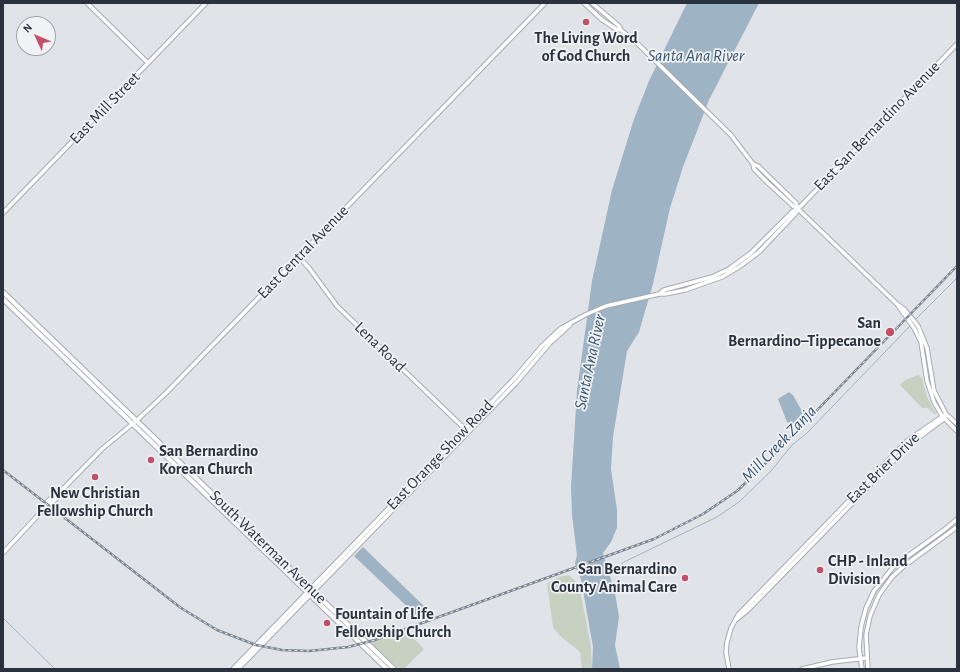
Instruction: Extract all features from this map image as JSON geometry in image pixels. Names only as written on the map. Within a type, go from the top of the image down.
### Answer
[{"type":"main road","points":[[87,3],[148,63]]},
{"type":"main road","name":"East Mill Street","points":[[3,213],[206,3]]},
{"type":"main road","name":"East Central Avenue","points":[[3,553],[41,512],[41,509],[50,499],[57,495],[102,449],[165,394],[545,3]]},
{"type":"main road","points":[[584,3],[601,19],[616,29],[621,30]]},
{"type":"main road","points":[[592,3],[619,26],[621,30],[710,114],[735,139],[753,164],[758,166],[796,203],[798,209],[917,324],[927,348],[927,371],[934,391],[946,414],[957,424]]},
{"type":"main road","name":"East San Bernardino Avenue","points":[[697,284],[744,259],[793,211],[798,209],[957,44]]},
{"type":"main road","name":"Lena Road","points":[[298,256],[309,268],[337,306],[466,431]]},
{"type":"main road","name":"East Orange Show Road","points":[[310,591],[490,407],[533,360],[553,335],[576,320],[613,304],[665,294],[697,284]]},
{"type":"main road","name":"South Waterman Avenue","points":[[3,292],[102,388],[134,422]]},
{"type":"main road","name":"South Waterman Avenue","points":[[3,299],[84,378],[134,422],[310,591],[394,669]]},
{"type":"main road","points":[[911,319],[923,350],[931,396],[943,418],[957,431]]},
{"type":"main road","points":[[84,378],[87,377],[102,388]]},
{"type":"main road","name":"East Brier Drive","points":[[729,669],[726,659],[726,642],[738,615],[907,441],[943,418],[946,414]]},
{"type":"main road","points":[[862,669],[859,642],[862,621],[869,600],[879,584],[900,561],[957,519]]},
{"type":"main road","points":[[868,669],[866,642],[870,616],[875,602],[884,588],[904,566],[957,527]]},
{"type":"main road","points":[[233,669],[310,591]]},
{"type":"main road","points":[[238,669],[310,591]]},
{"type":"main road","name":"South Waterman Avenue","points":[[310,591],[387,669]]},
{"type":"main road","points":[[802,669],[819,664],[866,658]]},
{"type":"green space","points":[[918,375],[922,378],[927,397],[936,413],[935,415],[928,408],[922,408],[900,385],[905,380]]},
{"type":"green space","points":[[569,575],[579,585],[591,647],[592,669],[582,669],[580,652],[559,635],[553,627],[547,583],[559,577]]},
{"type":"green space","points":[[406,631],[424,649],[404,669],[399,669],[371,643]]},
{"type":"water","name":"Santa Ana River","points":[[687,3],[759,3],[709,100],[683,167],[670,208],[653,284],[639,332],[627,351],[613,437],[611,469],[617,510],[617,528],[611,542],[603,553],[615,593],[619,617],[615,645],[620,669],[592,669],[593,647],[581,579],[575,563],[577,555],[572,515],[571,487],[577,391],[592,281],[612,190],[634,119],[649,81]]},
{"type":"water","points":[[789,392],[793,395],[803,413],[792,425],[787,422],[778,399]]},
{"type":"water","points":[[363,547],[425,607],[423,609],[424,613],[417,616],[354,556]]},
{"type":"waterway","name":"Mill Creek Zanja","points":[[915,320],[957,278]]},
{"type":"waterway","name":"Mill Creek Zanja","points":[[608,575],[624,562],[717,517],[739,502],[771,471],[792,445],[807,433],[910,326]]},
{"type":"waterway","points":[[3,618],[55,669]]},
{"type":"railway","points":[[3,470],[181,608],[217,630],[256,645],[282,650],[309,651],[348,647],[375,640],[654,539],[703,514],[737,491],[759,470],[957,266]]},
{"type":"place","name":"The Living Word of God Church","points":[[586,22]]},
{"type":"place","name":"San Bernardino–Tippecanoe","points":[[890,332]]},
{"type":"place","name":"San Bernardino Korean Church","points":[[151,460]]},
{"type":"place","name":"New Christian Fellowship Church","points":[[95,477]]},
{"type":"place","name":"CHP - Inland Division","points":[[820,570]]},
{"type":"place","name":"San Bernardino County Animal Care","points":[[685,578]]},
{"type":"place","name":"Fountain of Life Fellowship Church","points":[[327,623]]}]
